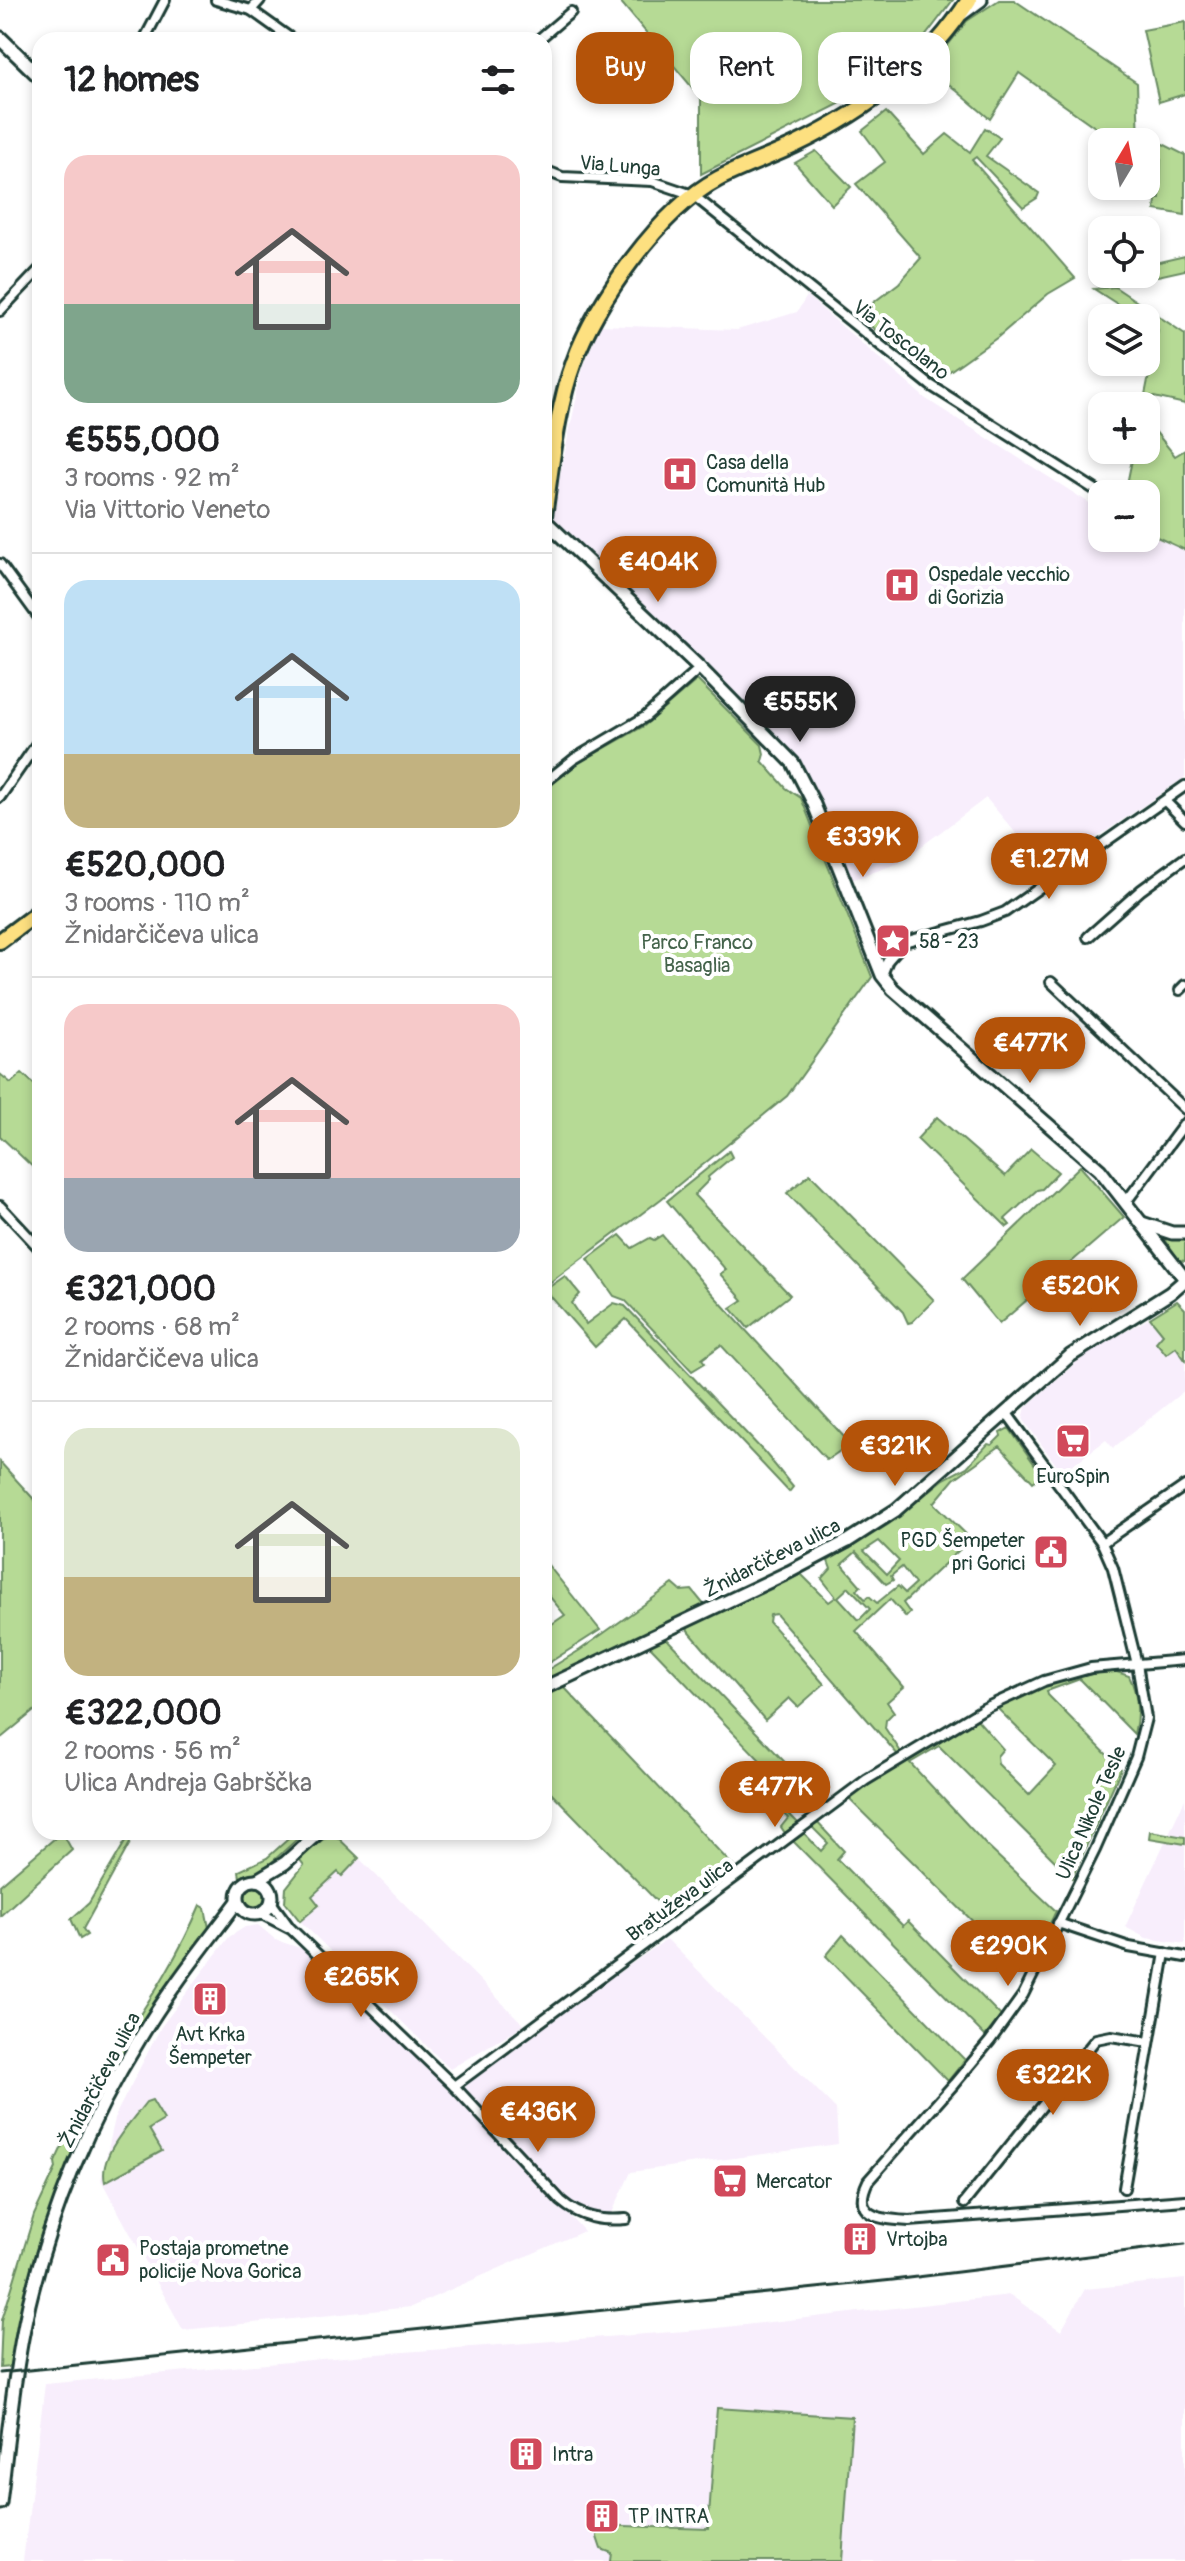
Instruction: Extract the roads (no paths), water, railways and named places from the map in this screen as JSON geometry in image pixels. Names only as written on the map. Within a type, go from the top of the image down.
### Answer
[{"type":"main road","points":[[552,472],[574,362],[608,297],[653,233],[693,195],[717,180],[830,128],[864,107],[911,70],[959,17],[969,0]]},
{"type":"main road","points":[[0,38],[32,69]]},
{"type":"main road","points":[[0,941],[32,917]]},
{"type":"street","points":[[148,32],[165,0]]},
{"type":"street","points":[[216,0],[251,10],[282,32]]},
{"type":"street","points":[[251,10],[260,0]]},
{"type":"street","points":[[959,17],[981,0]]},
{"type":"street","points":[[547,32],[571,12]]},
{"type":"street","name":"Via Lunga","points":[[552,173],[562,177],[652,181],[693,195]]},
{"type":"street","name":"Via Toscolano","points":[[693,195],[930,385],[1088,485]]},
{"type":"street","points":[[0,311],[32,277]]},
{"type":"street","points":[[552,526],[700,668],[793,763],[813,802],[881,972],[893,989],[1100,1170],[1185,1280]]},
{"type":"street","points":[[0,564],[32,608]]},
{"type":"street","points":[[552,777],[574,759],[645,717],[700,668]]},
{"type":"street","points":[[0,797],[32,751]]},
{"type":"street","points":[[881,972],[904,942],[1005,912],[1185,786]]},
{"type":"street","points":[[1165,801],[1185,821]]},
{"type":"street","points":[[1088,937],[1141,890],[1185,858]]},
{"type":"street","points":[[1051,982],[1185,1109]]},
{"type":"street","points":[[1126,1202],[1185,1123]]},
{"type":"street","points":[[0,1206],[32,1240]]},
{"type":"street","points":[[1141,1222],[1172,1233],[1185,1233]]},
{"type":"street","name":"Žnidarčičeva ulica","points":[[552,1684],[846,1542],[896,1510],[1070,1356],[1170,1293],[1185,1280]]},
{"type":"street","name":"Ulica Nikole Tesle","points":[[1006,1412],[1102,1543],[1113,1568],[1137,1664],[1146,1718],[1136,1757],[1095,1850],[1023,1995],[990,2041],[868,2181],[863,2191],[863,2204],[870,2214],[882,2219],[909,2221],[1185,2200]]},
{"type":"street","points":[[1102,1543],[1185,1486]]},
{"type":"street","name":"Bratuževa ulica","points":[[454,2086],[866,1780],[985,1708],[1044,1681],[1091,1668],[1185,1660]]},
{"type":"street","name":"Žnidarčičeva ulica","points":[[0,2503],[19,2354],[30,2302],[62,2195],[95,2118],[138,2040],[238,1901],[242,1885],[285,1863],[310,1840]]},
{"type":"street","name":"Žnidarčičeva ulica","points":[[260,1913],[285,1863]]},
{"type":"street","name":"Žnidarčičeva ulica","points":[[257,1880],[265,1884],[290,1928],[454,2086]]},
{"type":"street","points":[[238,1901],[247,1913]]},
{"type":"street","name":"Žnidarčičeva ulica","points":[[216,1930],[247,1913],[260,1913],[290,1928]]},
{"type":"street","points":[[1058,1923],[1101,1940],[1185,1957]]},
{"type":"street","points":[[1124,2188],[1165,1953]]},
{"type":"street","points":[[964,2203],[1096,2039],[1111,2036],[1148,2042]]},
{"type":"street","points":[[454,2086],[571,2209],[595,2219],[626,2219]]},
{"type":"railway","points":[[0,2373],[893,2280],[1185,2244]]},
{"type":"place","name":"Casa della Comunità Hub","points":[[680,474]]},
{"type":"place","name":"Ospedale vecchio di Gorizia","points":[[902,585]]},
{"type":"place","name":"58 - 23","points":[[893,941]]},
{"type":"place","name":"EuroSpin","points":[[1073,1441]]},
{"type":"place","name":"PGD Šempeter pri Gorici","points":[[1051,1552]]},
{"type":"place","name":"Avt Krka Šempeter","points":[[210,1999]]},
{"type":"place","name":"Mercator","points":[[730,2181]]},
{"type":"place","name":"Vrtojba","points":[[860,2239]]},
{"type":"place","name":"Postaja prometne policije Nova Gorica","points":[[113,2260]]},
{"type":"place","name":"Intra","points":[[526,2454]]},
{"type":"place","name":"TP INTRA","points":[[602,2516]]},
{"type":"park label","name":"Parco Franco Basaglia","points":[[697,954]]}]
